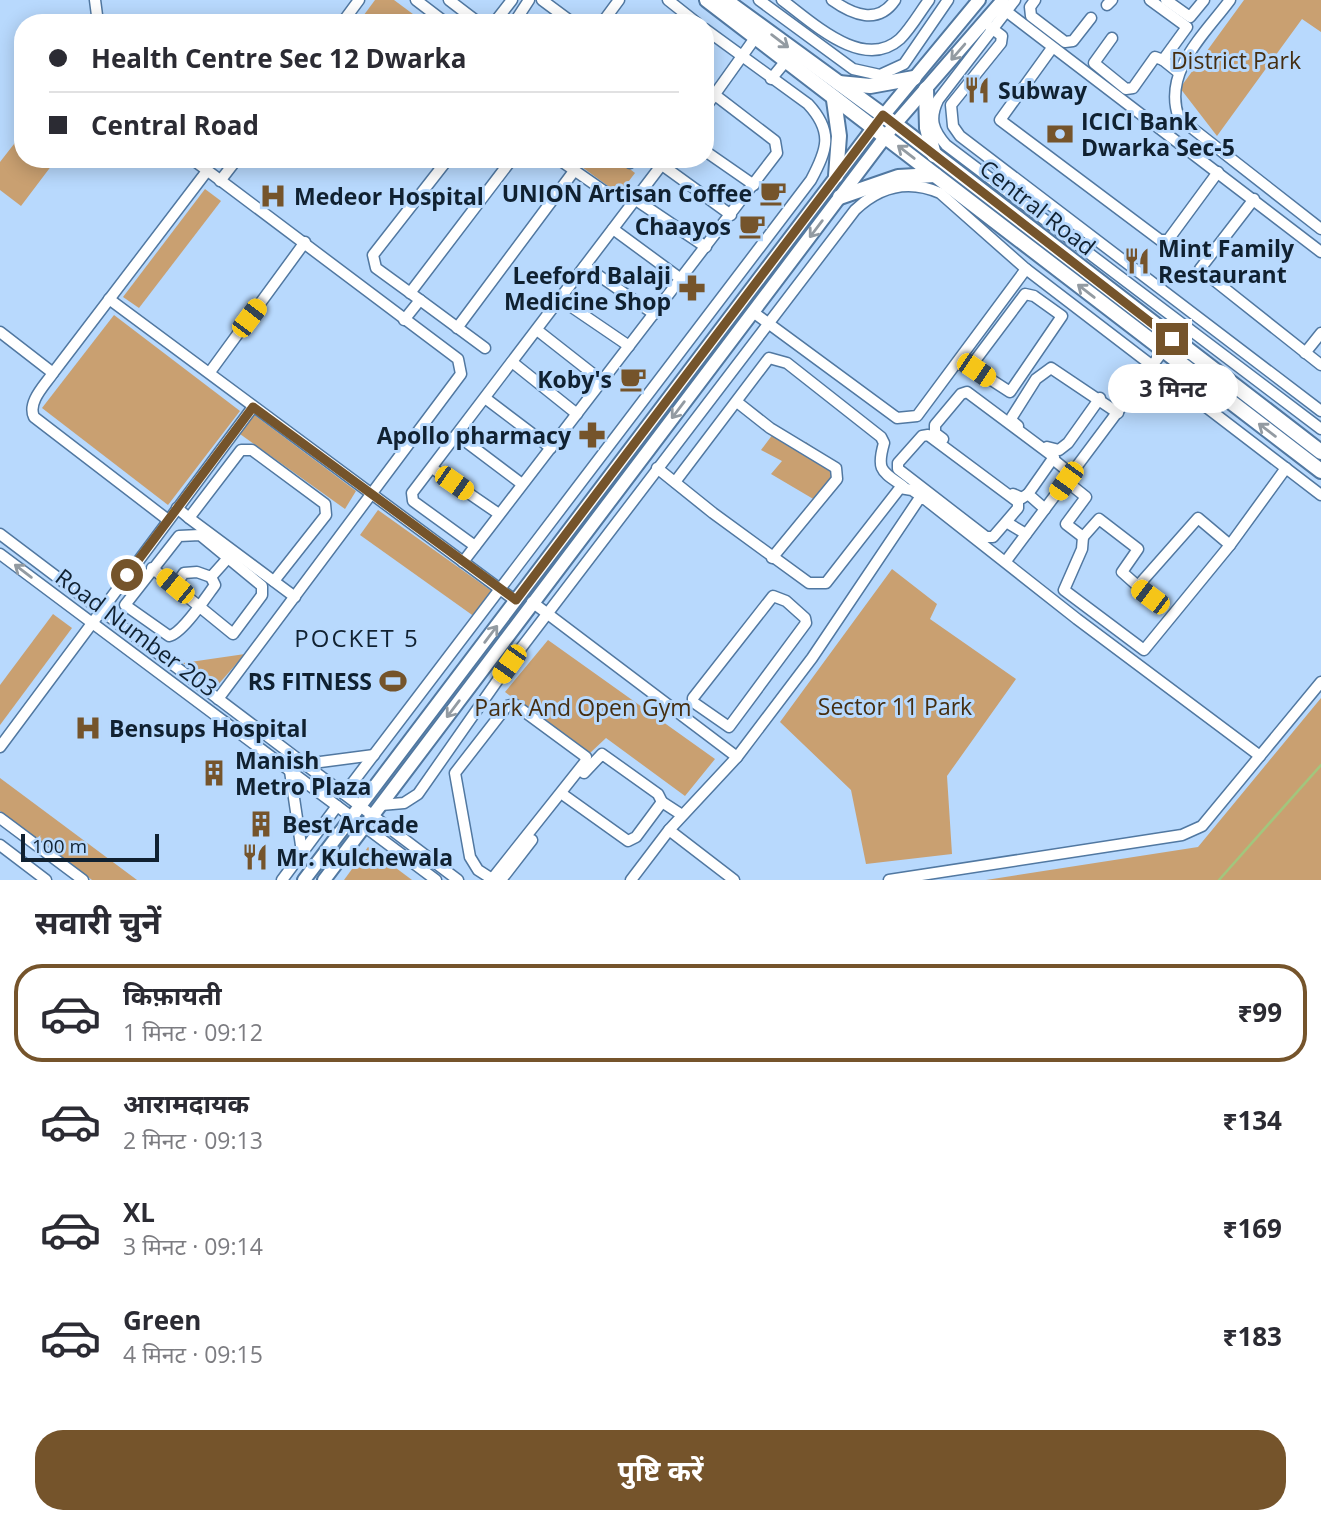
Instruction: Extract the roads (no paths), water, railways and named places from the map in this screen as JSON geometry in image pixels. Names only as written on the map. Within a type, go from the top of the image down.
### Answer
[{"type":"main road","name":"Central Road","points":[[707,0],[1321,471]]},
{"type":"main road","name":"Central Road","points":[[725,0],[895,124],[1321,452]]},
{"type":"main road","points":[[837,83],[870,86],[914,78]]},
{"type":"main road","points":[[926,89],[927,128],[934,155]]},
{"type":"main road","points":[[834,100],[839,136],[836,176]]},
{"type":"main road","points":[[840,197],[898,177],[935,175]]},
{"type":"street","points":[[416,0],[434,14]]},
{"type":"street","points":[[449,0],[467,14]]},
{"type":"street","points":[[501,14],[512,0]]},
{"type":"street","points":[[542,0],[561,14]]},
{"type":"street","points":[[668,0],[686,14]]},
{"type":"street","points":[[760,0],[853,69],[880,75],[904,64],[948,0]]},
{"type":"street","points":[[782,0],[850,46],[867,50],[883,49],[900,39],[929,0]]},
{"type":"street","points":[[832,0],[856,15],[867,16],[886,11],[895,0]]},
{"type":"street","points":[[304,880],[836,176],[979,0]]},
{"type":"street","points":[[1015,0],[1002,6],[938,100],[932,112],[936,133],[946,145],[1321,429]]},
{"type":"street","points":[[1035,0],[1030,7],[1031,16],[1065,42],[1073,41],[1091,18]]},
{"type":"street","points":[[1150,0],[1187,27],[1163,60]]},
{"type":"street","points":[[1166,0],[1190,17],[1204,0]]},
{"type":"street","points":[[1230,0],[1178,72],[1173,87],[1173,102],[1179,118],[1321,229]]},
{"type":"street","points":[[1002,6],[1052,48],[1321,252]]},
{"type":"street","points":[[324,880],[895,124],[989,26]]},
{"type":"street","points":[[989,26],[1002,36],[1001,43],[957,94],[951,105],[953,126],[960,136],[1321,411]]},
{"type":"street","points":[[344,794],[811,180],[825,153],[826,133],[819,116],[808,104],[714,36]]},
{"type":"street","points":[[463,562],[777,153],[775,141],[715,94],[755,38]]},
{"type":"street","points":[[1112,38],[1094,63],[1126,89],[1133,88],[1155,57],[1178,72]]},
{"type":"street","points":[[1052,48],[1000,120],[1021,137],[1160,240],[1168,240],[1218,172]]},
{"type":"street","points":[[771,79],[785,62]]},
{"type":"street","points":[[714,157],[754,185]]},
{"type":"street","points":[[203,168],[458,359],[461,374],[219,699]]},
{"type":"street","points":[[220,181],[230,168]]},
{"type":"street","points":[[441,168],[373,255],[376,268],[485,348]]},
{"type":"street","points":[[410,293],[505,168]]},
{"type":"street","points":[[572,168],[604,191]]},
{"type":"street","points":[[475,545],[413,501],[412,493],[660,168]]},
{"type":"street","points":[[672,168],[731,215]]},
{"type":"street","points":[[457,328],[575,170]]},
{"type":"street","points":[[168,520],[34,417],[32,404],[207,171]]},
{"type":"street","points":[[377,810],[404,803],[418,794],[547,613],[855,210],[868,198],[887,189],[908,185],[924,186],[940,194],[1026,269],[1321,495]]},
{"type":"street","points":[[636,200],[706,247]]},
{"type":"street","points":[[1254,200],[1200,269],[1321,365]]},
{"type":"street","points":[[613,229],[681,279]]},
{"type":"street","points":[[210,372],[305,243]]},
{"type":"street","points":[[586,266],[654,314]]},
{"type":"street","points":[[753,312],[897,418],[907,419],[917,416],[1026,269]]},
{"type":"street","points":[[1150,301],[1160,289]]},
{"type":"street","points":[[1062,316],[1034,296],[1025,294],[974,362],[974,367],[1010,392],[1072,303]]},
{"type":"street","points":[[109,299],[516,600]]},
{"type":"street","points":[[560,299],[629,346]]},
{"type":"street","points":[[404,320],[420,300]]},
{"type":"street","points":[[537,330],[602,381]]},
{"type":"street","points":[[0,332],[53,373]]},
{"type":"street","points":[[1305,353],[1321,333]]},
{"type":"street","points":[[1006,561],[1163,351]]},
{"type":"street","points":[[675,482],[769,358],[787,363],[881,437],[884,443],[879,460],[882,471],[920,496],[1260,756]]},
{"type":"street","points":[[512,362],[577,414]]},
{"type":"street","points":[[1100,398],[1068,443],[1059,450],[1051,450],[1011,420],[1045,369],[1058,371],[1100,398],[1118,412]]},
{"type":"street","points":[[1054,460],[1028,494],[1018,498],[935,433],[935,425],[961,394],[967,392],[1052,455],[1086,498],[1066,524],[1083,537]]},
{"type":"street","points":[[485,398],[551,447]]},
{"type":"street","points":[[1298,412],[1307,401]]},
{"type":"street","points":[[737,402],[770,428],[822,458],[836,468],[839,474],[837,480],[772,558]]},
{"type":"street","points":[[0,747],[253,407]]},
{"type":"street","points":[[457,435],[522,484]]},
{"type":"street","points":[[928,435],[1018,502],[1018,508],[1006,522],[993,537],[986,537],[898,469],[898,463],[922,436],[928,435]]},
{"type":"street","points":[[189,518],[241,450],[252,450],[325,504],[326,515],[274,581]]},
{"type":"street","points":[[432,468],[499,514]]},
{"type":"street","points":[[657,468],[772,558],[809,583],[826,583],[900,488],[904,487]]},
{"type":"street","points":[[1150,597],[1122,572],[1139,549],[1099,519],[1083,537],[1082,549],[1064,590],[1069,597],[1144,650],[1230,545],[1286,468]]},
{"type":"street","points":[[1028,494],[1045,509]]},
{"type":"street","points":[[631,880],[682,815],[737,758],[812,658],[920,496]]},
{"type":"street","points":[[177,508],[295,597]]},
{"type":"street","points":[[1137,587],[1198,518],[1230,545]]},
{"type":"street","points":[[1006,522],[1026,534]]},
{"type":"street","points":[[114,620],[125,604],[152,568],[174,539],[186,534],[200,535],[260,582],[262,595],[233,634],[152,568]]},
{"type":"street","name":"Road Number 203","points":[[1,537],[344,794],[361,805],[377,810],[458,880]]},
{"type":"street","points":[[1,557],[13,544]]},
{"type":"street","name":"Road Number 203","points":[[1,557],[436,880]]},
{"type":"street","points":[[211,577],[228,558]]},
{"type":"street","points":[[125,604],[169,636],[177,633],[215,585],[211,577],[197,572],[184,573],[175,586]]},
{"type":"street","points":[[715,741],[729,727],[806,623],[805,618],[786,601],[773,596],[693,698],[693,702],[729,727]]},
{"type":"street","points":[[533,602],[737,758]]},
{"type":"street","points":[[890,880],[1182,835],[1202,826],[1321,682]]},
{"type":"street","points":[[514,704],[586,758],[492,880],[478,870],[470,857],[455,773],[508,706],[514,704]]},
{"type":"street","points":[[501,880],[565,796],[602,754],[658,794],[662,802],[682,815]]},
{"type":"street","points":[[305,764],[374,755]]},
{"type":"street","points":[[290,771],[302,852]]},
{"type":"street","points":[[565,796],[628,841],[636,837],[662,802]]},
{"type":"street","points":[[282,880],[337,806]]},
{"type":"street","points":[[0,818],[82,880]]},
{"type":"street","points":[[669,830],[734,880]]},
{"type":"street","points":[[0,845],[47,880]]},
{"type":"waterway","points":[[1219,880],[1321,765]]},
{"type":"place","name":"Subway","points":[[977,90]]},
{"type":"place","name":"ICICI Bank Dwarka Sec-5","points":[[1060,134]]},
{"type":"place","name":"UNION Artisan Coffee","points":[[773,193]]},
{"type":"place","name":"Medeor Hospital","points":[[273,196]]},
{"type":"place","name":"Chaayos","points":[[752,226]]},
{"type":"place","name":"Mint Family Restaurant","points":[[1137,261]]},
{"type":"place","name":"Leeford Balaji Medicine Shop","points":[[692,288]]},
{"type":"place","name":"Koby's","points":[[633,379]]},
{"type":"place","name":"Apollo pharmacy","points":[[592,435]]},
{"type":"place","name":"RS FITNESS","points":[[393,681]]},
{"type":"place","name":"Bensups Hospital","points":[[88,728]]},
{"type":"place","name":"Manish Metro Plaza","points":[[214,773]]},
{"type":"place","name":"Best Arcade","points":[[261,824]]},
{"type":"place","name":"Mr. Kulchewala","points":[[255,857]]},
{"type":"district","name":"POCKET 5","points":[[357,637]]},
{"type":"park label","name":"District Park","points":[[1236,60]]},
{"type":"park label","name":"Sector 11 Park","points":[[895,706]]},
{"type":"park label","name":"Park And Open Gym","points":[[583,707]]}]
